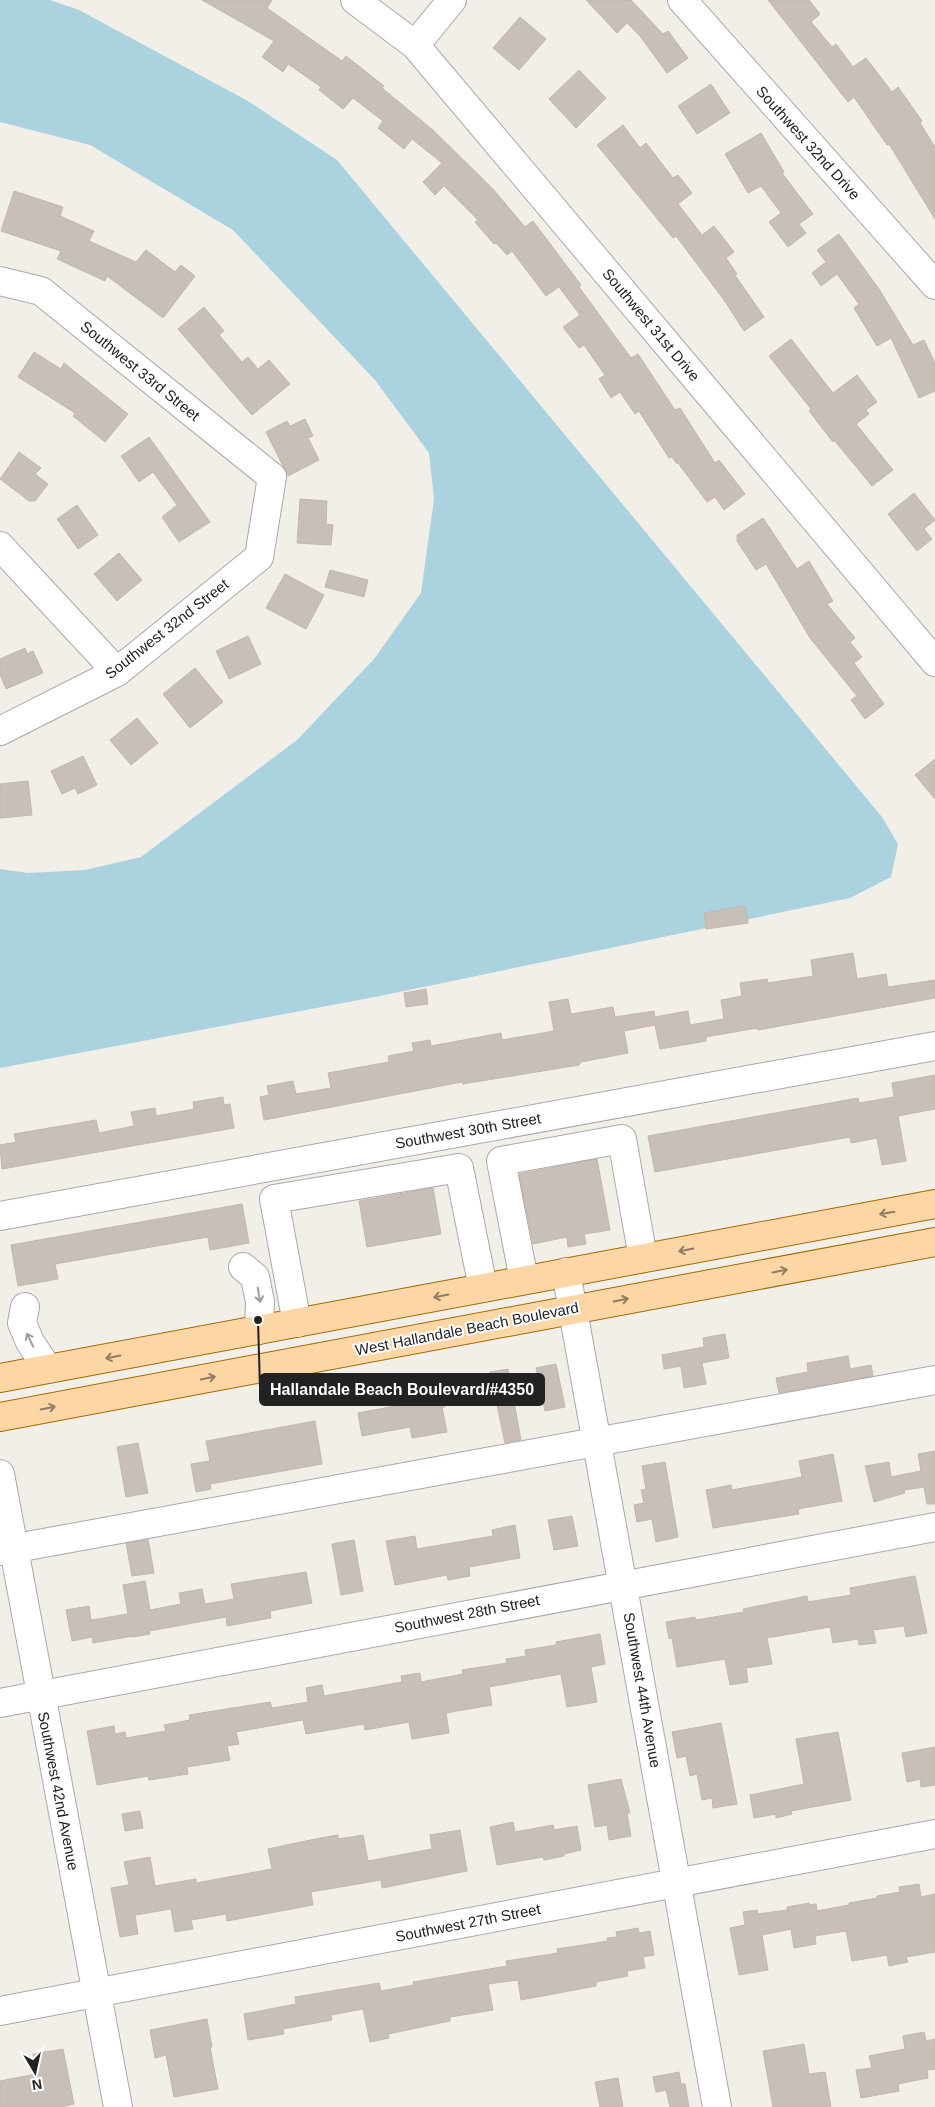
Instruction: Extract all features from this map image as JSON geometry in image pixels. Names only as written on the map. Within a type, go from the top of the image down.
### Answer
[{"type":"main road","points":[[4,1380],[85,1362],[935,1204]]},
{"type":"main road","name":"West Hallandale Beach Boulevard","points":[[0,1418],[935,1242]]},
{"type":"main road","points":[[0,1408],[5,1403],[36,1385],[85,1362]]},
{"type":"street","name":"Southwest 31st Drive","points":[[355,0],[415,45],[935,662]]},
{"type":"street","points":[[415,45],[452,0]]},
{"type":"street","name":"Southwest 32nd Drive","points":[[682,0],[935,285]]},
{"type":"street","name":"Southwest 33rd Street","points":[[0,281],[41,291],[272,477]]},
{"type":"street","name":"Southwest 32nd Street","points":[[0,731],[117,672],[259,557],[272,477]]},
{"type":"street","points":[[0,546],[117,672]]},
{"type":"street","name":"Southwest 30th Street","points":[[0,1216],[935,1046]]},
{"type":"street","points":[[524,1280],[501,1162],[622,1139],[643,1258]]},
{"type":"street","points":[[297,1323],[274,1199],[459,1168],[484,1288]]},
{"type":"street","points":[[243,1267],[255,1277],[260,1302],[259,1330]]},
{"type":"street","name":"Southwest 44th Avenue","points":[[566,1272],[717,2107]]},
{"type":"street","points":[[25,1307],[22,1323],[30,1342],[48,1369]]},
{"type":"street","points":[[7,1550],[935,1380]]},
{"type":"street","name":"Southwest 42nd Avenue","points":[[0,1474],[7,1550],[40,1695],[118,2107]]},
{"type":"street","name":"Southwest 28th Street","points":[[0,1703],[935,1527]]},
{"type":"street","name":"Southwest 27th Street","points":[[0,2011],[935,1834]]},
{"type":"water","points":[[0,0],[50,0],[79,10],[248,101],[337,160],[882,817],[898,844],[891,877],[850,898],[380,996],[0,1068],[0,869],[28,873],[85,870],[141,857],[297,740],[374,659],[421,593],[434,499],[429,453],[375,380],[233,230],[90,145],[0,122]]},
{"type":"building","points":[[202,0],[272,0],[267,8],[342,61],[346,56],[384,86],[382,88],[434,131],[493,189],[525,227],[533,221],[581,285],[579,287],[631,358],[638,354],[675,410],[680,408],[715,463],[719,460],[745,494],[724,510],[715,497],[707,502],[678,463],[672,457],[669,458],[639,411],[635,414],[620,392],[611,398],[599,379],[605,375],[584,345],[579,348],[563,327],[580,315],[559,287],[546,296],[512,251],[507,255],[496,243],[494,244],[475,222],[478,220],[444,186],[435,195],[423,182],[442,163],[412,139],[404,149],[378,128],[383,121],[353,98],[343,109],[319,90],[321,87],[288,64],[283,72],[262,57],[274,41]]},
{"type":"building","points":[[586,0],[631,0],[663,34],[668,31],[688,58],[667,73],[640,36],[627,23],[617,33]]},
{"type":"building","points":[[768,0],[809,0],[820,14],[811,22],[832,47],[836,44],[853,67],[866,58],[892,92],[898,87],[922,121],[920,123],[935,147],[935,219],[889,144],[887,145],[854,97],[848,102]]},
{"type":"building","points":[[520,17],[546,39],[519,70],[493,48]]},
{"type":"building","points":[[579,70],[606,98],[576,128],[549,99]]},
{"type":"building","points":[[711,84],[730,113],[697,134],[678,106]]},
{"type":"building","points":[[623,125],[640,148],[646,143],[673,178],[678,175],[692,193],[678,204],[702,235],[714,226],[734,252],[726,258],[737,274],[735,275],[764,317],[744,331],[724,300],[676,236],[673,238],[597,145]]},
{"type":"building","points":[[761,133],[784,172],[782,173],[813,214],[799,224],[806,233],[788,247],[769,222],[781,213],[761,186],[748,193],[725,154]]},
{"type":"building","points":[[14,191],[63,207],[60,216],[94,231],[89,241],[136,262],[146,250],[175,272],[181,265],[195,276],[163,318],[107,276],[105,281],[57,259],[61,251],[1,231]]},
{"type":"building","points":[[839,234],[879,289],[913,345],[924,340],[935,363],[935,391],[919,398],[891,338],[877,346],[854,308],[859,304],[837,274],[821,286],[812,273],[826,262],[817,250]]},
{"type":"building","points":[[204,307],[224,331],[219,335],[242,362],[248,357],[258,369],[269,360],[290,384],[252,415],[178,329]]},
{"type":"building","points":[[791,339],[833,393],[857,375],[877,402],[866,410],[869,414],[856,424],[893,470],[872,486],[834,440],[833,442],[809,411],[811,409],[769,356]]},
{"type":"building","points":[[34,352],[61,369],[64,363],[128,414],[105,442],[73,416],[75,413],[18,377]]},
{"type":"building","points":[[305,419],[313,436],[308,438],[319,460],[288,476],[266,432],[287,421],[290,426]]},
{"type":"building","points":[[149,437],[210,522],[179,542],[162,517],[177,505],[153,472],[139,482],[121,456]]},
{"type":"building","points":[[19,452],[41,468],[35,474],[48,484],[35,501],[29,501],[0,479]]},
{"type":"building","points":[[914,493],[935,520],[924,529],[932,539],[917,551],[888,514]]},
{"type":"building","points":[[300,499],[327,501],[326,524],[333,525],[331,545],[297,543]]},
{"type":"building","points":[[77,505],[98,535],[78,549],[57,519]]},
{"type":"building","points":[[763,518],[797,569],[809,561],[833,601],[827,604],[855,638],[850,642],[862,657],[854,663],[884,704],[865,719],[851,700],[857,696],[810,638],[766,564],[756,570],[737,541],[737,535]]},
{"type":"building","points":[[119,553],[142,580],[117,601],[94,574]]},
{"type":"building","points":[[330,570],[368,580],[364,597],[325,587]]},
{"type":"building","points":[[285,574],[324,595],[306,629],[266,608]]},
{"type":"building","points":[[248,636],[261,664],[229,679],[216,651]]},
{"type":"building","points":[[25,648],[27,654],[33,651],[43,673],[6,689],[0,674],[0,659]]},
{"type":"building","points":[[195,668],[223,702],[190,728],[163,694]]},
{"type":"building","points":[[137,718],[158,743],[131,765],[110,740]]},
{"type":"building","points":[[83,756],[97,785],[78,794],[75,788],[62,794],[51,771]]},
{"type":"building","points":[[935,759],[935,799],[915,775]]},
{"type":"building","points":[[28,781],[32,815],[0,818],[0,784]]},
{"type":"building","points":[[745,906],[748,923],[706,929],[704,913]]},
{"type":"building","points":[[853,953],[857,979],[886,974],[888,987],[935,980],[935,998],[758,1030],[757,1028],[706,1037],[706,1041],[660,1049],[655,1025],[624,1031],[628,1053],[581,1062],[579,1065],[463,1084],[462,1082],[264,1120],[260,1097],[269,1095],[267,1086],[293,1081],[296,1094],[331,1088],[328,1073],[389,1062],[388,1056],[414,1051],[412,1043],[430,1040],[431,1046],[501,1033],[502,1040],[554,1031],[549,1002],[568,999],[571,1014],[613,1007],[615,1017],[654,1011],[655,1017],[688,1011],[690,1025],[724,1019],[721,1000],[742,996],[740,983],[767,979],[768,983],[813,976],[811,960]]},
{"type":"building","points":[[426,989],[428,1004],[406,1007],[404,993]]},
{"type":"building","points":[[935,1075],[935,1109],[898,1116],[906,1161],[882,1165],[877,1138],[851,1143],[850,1137],[655,1172],[648,1136],[858,1098],[859,1103],[894,1097],[892,1083]]},
{"type":"building","points":[[223,1097],[224,1105],[230,1104],[234,1128],[2,1169],[0,1145],[16,1142],[14,1134],[96,1120],[99,1133],[134,1126],[131,1112],[155,1108],[156,1116],[194,1109],[193,1102]]},
{"type":"building","points":[[597,1159],[610,1230],[584,1234],[586,1244],[568,1247],[567,1237],[533,1244],[519,1174]]},
{"type":"building","points":[[433,1188],[441,1234],[367,1247],[359,1201]]},
{"type":"building","points":[[242,1204],[249,1243],[210,1250],[208,1237],[55,1264],[58,1279],[18,1286],[11,1245]]},
{"type":"building","points":[[725,1334],[729,1358],[702,1363],[706,1384],[684,1388],[681,1366],[664,1369],[662,1355],[704,1347],[703,1338]]},
{"type":"building","points":[[848,1356],[850,1369],[871,1365],[873,1376],[779,1393],[776,1378],[808,1372],[807,1363]]},
{"type":"building","points":[[556,1364],[565,1407],[545,1411],[536,1368]]},
{"type":"building","points":[[508,1369],[521,1440],[505,1443],[490,1372]]},
{"type":"building","points":[[438,1382],[438,1387],[441,1386],[445,1407],[442,1407],[447,1432],[412,1438],[410,1427],[362,1436],[358,1413],[406,1404],[404,1389]]},
{"type":"building","points":[[315,1421],[322,1464],[210,1484],[211,1489],[196,1492],[191,1464],[210,1461],[206,1441]]},
{"type":"building","points":[[138,1443],[148,1493],[126,1497],[117,1447]]},
{"type":"building","points":[[935,1451],[935,1504],[927,1504],[924,1487],[904,1490],[905,1493],[874,1502],[865,1466],[889,1462],[891,1477],[921,1471],[918,1454]]},
{"type":"building","points":[[833,1454],[842,1501],[798,1509],[799,1514],[713,1528],[706,1490],[731,1485],[732,1490],[802,1477],[799,1461]]},
{"type":"building","points":[[665,1462],[678,1537],[656,1542],[652,1519],[637,1522],[634,1505],[644,1503],[641,1490],[646,1489],[642,1466]]},
{"type":"building","points":[[572,1516],[578,1546],[554,1550],[548,1520]]},
{"type":"building","points":[[515,1525],[520,1558],[469,1567],[470,1576],[448,1580],[447,1575],[395,1585],[386,1541],[415,1536],[417,1549],[493,1536],[492,1530]]},
{"type":"building","points":[[148,1539],[154,1573],[132,1576],[126,1543]]},
{"type":"building","points":[[354,1540],[363,1591],[341,1595],[332,1544]]},
{"type":"building","points":[[306,1572],[312,1603],[270,1611],[271,1618],[227,1626],[226,1617],[149,1631],[150,1634],[133,1637],[93,1643],[92,1637],[72,1641],[66,1610],[89,1606],[91,1620],[128,1614],[123,1585],[145,1581],[150,1610],[181,1604],[179,1593],[202,1589],[205,1604],[234,1599],[231,1584]]},
{"type":"building","points":[[915,1576],[927,1633],[906,1637],[904,1626],[873,1630],[876,1643],[859,1645],[858,1639],[833,1643],[830,1627],[767,1638],[772,1664],[746,1668],[748,1682],[730,1685],[725,1659],[677,1667],[672,1638],[669,1639],[666,1622],[695,1617],[696,1620],[744,1612],[743,1609],[807,1596],[808,1602],[851,1595],[850,1588]]},
{"type":"building","points":[[600,1634],[605,1664],[591,1667],[597,1702],[567,1707],[561,1674],[489,1687],[492,1705],[446,1713],[449,1733],[412,1739],[409,1722],[365,1730],[364,1724],[306,1734],[303,1720],[236,1732],[239,1744],[227,1746],[230,1760],[187,1767],[188,1774],[149,1780],[148,1776],[97,1785],[87,1731],[114,1726],[115,1734],[125,1732],[126,1738],[166,1731],[164,1725],[190,1720],[189,1715],[270,1702],[272,1708],[308,1702],[306,1688],[322,1685],[324,1696],[402,1682],[401,1676],[420,1673],[421,1682],[463,1674],[462,1670],[507,1663],[506,1659],[526,1656],[525,1650],[556,1645],[556,1642]]},
{"type":"building","points":[[721,1723],[737,1804],[713,1808],[712,1798],[702,1800],[697,1774],[690,1776],[686,1756],[677,1758],[672,1732]]},
{"type":"building","points":[[838,1732],[851,1800],[791,1811],[792,1814],[776,1818],[776,1814],[754,1818],[750,1795],[804,1784],[796,1739]]},
{"type":"building","points":[[935,1747],[935,1785],[921,1787],[920,1779],[907,1782],[902,1753]]},
{"type":"building","points":[[621,1779],[630,1813],[627,1813],[631,1836],[609,1840],[607,1825],[595,1827],[588,1785]]},
{"type":"building","points":[[140,1811],[143,1828],[125,1831],[122,1814]]},
{"type":"building","points":[[513,1822],[515,1832],[553,1825],[554,1830],[577,1826],[581,1850],[544,1860],[543,1857],[497,1865],[490,1827]]},
{"type":"building","points":[[460,1830],[467,1871],[382,1888],[381,1880],[311,1892],[313,1905],[227,1921],[226,1914],[191,1920],[193,1929],[175,1932],[171,1909],[135,1915],[138,1934],[120,1937],[111,1888],[129,1885],[124,1862],[150,1857],[155,1886],[196,1879],[196,1883],[272,1869],[268,1849],[320,1838],[338,1835],[338,1839],[363,1835],[368,1861],[432,1849],[430,1835]]},
{"type":"building","points":[[919,1884],[921,1897],[935,1894],[935,1952],[906,1957],[908,1962],[889,1966],[887,1955],[852,1961],[846,1931],[815,1936],[816,1944],[794,1948],[791,1929],[762,1935],[768,1970],[739,1975],[730,1928],[745,1925],[743,1912],[757,1910],[758,1914],[787,1910],[787,1907],[809,1903],[809,1905],[816,1904],[817,1911],[900,1892],[899,1887]]},
{"type":"building","points":[[638,1928],[639,1933],[650,1931],[654,1955],[643,1957],[645,1968],[627,1971],[628,1976],[596,1982],[596,1986],[521,2000],[518,1980],[488,1984],[493,2010],[450,2017],[450,2021],[388,2034],[389,2038],[370,2042],[363,2009],[331,2015],[332,2020],[283,2029],[284,2034],[248,2040],[244,2014],[296,2004],[295,1997],[379,1983],[381,1991],[414,1985],[413,1982],[507,1966],[506,1961],[558,1953],[557,1949],[608,1941],[607,1938],[617,1937],[616,1932]]},
{"type":"building","points":[[207,2019],[218,2089],[174,2097],[166,2055],[155,2058],[150,2030]]},
{"type":"building","points":[[924,2032],[926,2041],[935,2039],[935,2069],[927,2070],[928,2078],[898,2084],[899,2091],[861,2098],[856,2070],[872,2068],[869,2056],[905,2049],[903,2036]]},
{"type":"building","points":[[804,2044],[809,2074],[825,2072],[831,2107],[773,2107],[763,2051]]},
{"type":"building","points":[[63,2049],[74,2104],[61,2107],[0,2107],[0,2081],[36,2074],[33,2054]]},
{"type":"building","points":[[679,2072],[681,2084],[685,2084],[689,2107],[670,2107],[666,2090],[656,2092],[653,2077]]},
{"type":"building","points":[[618,2078],[623,2107],[600,2107],[595,2082]]},
{"type":"place","name":"Hallandale Beach Boulevard/#4350","points":[[258,1320]]}]
